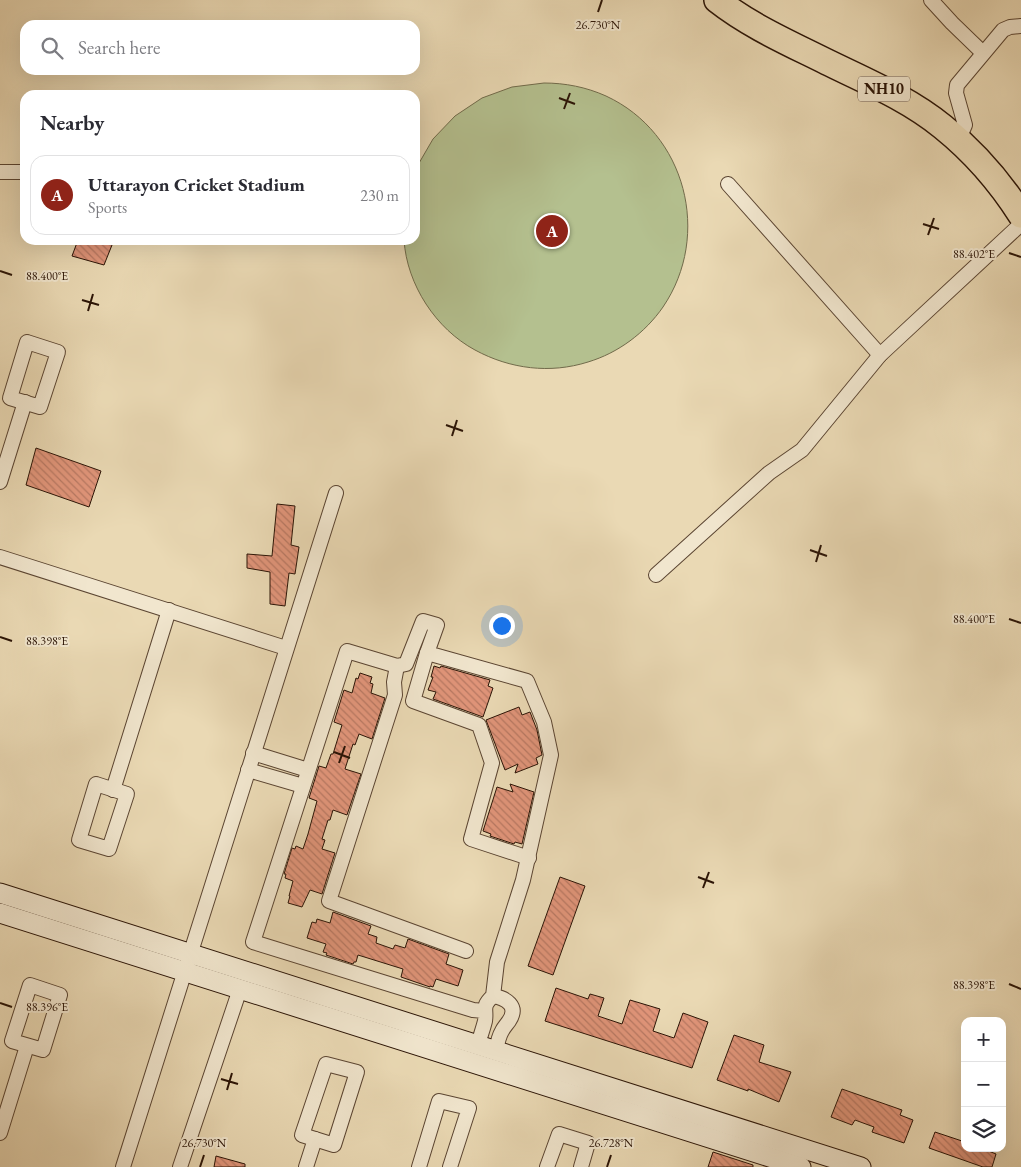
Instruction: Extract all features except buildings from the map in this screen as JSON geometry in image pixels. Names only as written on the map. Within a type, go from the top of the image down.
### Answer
[{"type":"highway","name":"NH10","points":[[718,0],[770,34],[875,85],[912,105],[944,127],[973,154],[998,183],[1021,215]]},
{"type":"street","points":[[931,0],[952,24],[983,53]]},
{"type":"street","points":[[958,141],[965,125],[956,88],[1003,30],[1021,26]]},
{"type":"street","points":[[0,172],[20,172]]},
{"type":"street","points":[[728,184],[880,355]]},
{"type":"street","points":[[656,575],[769,473],[802,450],[880,355],[1021,224]]},
{"type":"street","points":[[27,342],[58,352],[40,407],[25,402],[10,398],[27,342]]},
{"type":"street","points":[[0,482],[25,402]]},
{"type":"street","points":[[123,1167],[336,493]]},
{"type":"street","points":[[0,557],[286,648]]},
{"type":"street","points":[[113,790],[169,610]]},
{"type":"street","points":[[484,1011],[472,1010],[253,942],[347,651],[397,666],[406,664],[423,621],[437,625],[413,701],[479,725],[492,762],[471,838],[529,858]]},
{"type":"street","points":[[427,653],[527,681],[544,722],[552,755],[529,858],[497,962],[493,996],[486,1002],[484,1011],[486,1019],[478,1045]]},
{"type":"street","points":[[397,666],[394,682],[395,695],[329,901],[466,951]]},
{"type":"street","points":[[253,753],[308,770]]},
{"type":"street","points":[[248,770],[303,786]]},
{"type":"street","points":[[96,784],[113,790],[127,794],[109,849],[79,840],[96,784]]},
{"type":"street","points":[[0,893],[861,1167]]},
{"type":"street","points":[[0,913],[801,1167]]},
{"type":"street","points":[[30,985],[60,995],[43,1050],[27,1046],[12,1041],[30,985]]},
{"type":"street","points":[[180,1167],[240,989]]},
{"type":"street","points":[[493,996],[504,998],[510,1004],[512,1011],[511,1019],[502,1031],[496,1051]]},
{"type":"street","points":[[0,1133],[27,1046]]},
{"type":"street","points":[[326,1064],[357,1072],[334,1145],[315,1139],[302,1135],[326,1064]]},
{"type":"street","points":[[419,1167],[439,1101],[469,1108],[450,1167]]},
{"type":"street","points":[[547,1167],[559,1134],[588,1144],[581,1167]]},
{"type":"street","points":[[306,1167],[315,1139]]},
{"type":"green space","points":[[544,83],[560,84],[591,90],[606,96],[633,113],[656,134],[672,160],[683,188],[688,218],[686,249],[678,279],[663,307],[648,325],[630,341],[599,358],[574,366],[530,368],[502,362],[475,350],[461,341],[436,318],[426,304],[411,273],[406,257],[405,245],[420,245],[420,161],[433,139],[455,116],[482,98],[512,87]]},
{"type":"place","name":"Uttarayon Cricket Stadium","points":[[552,231]]}]
